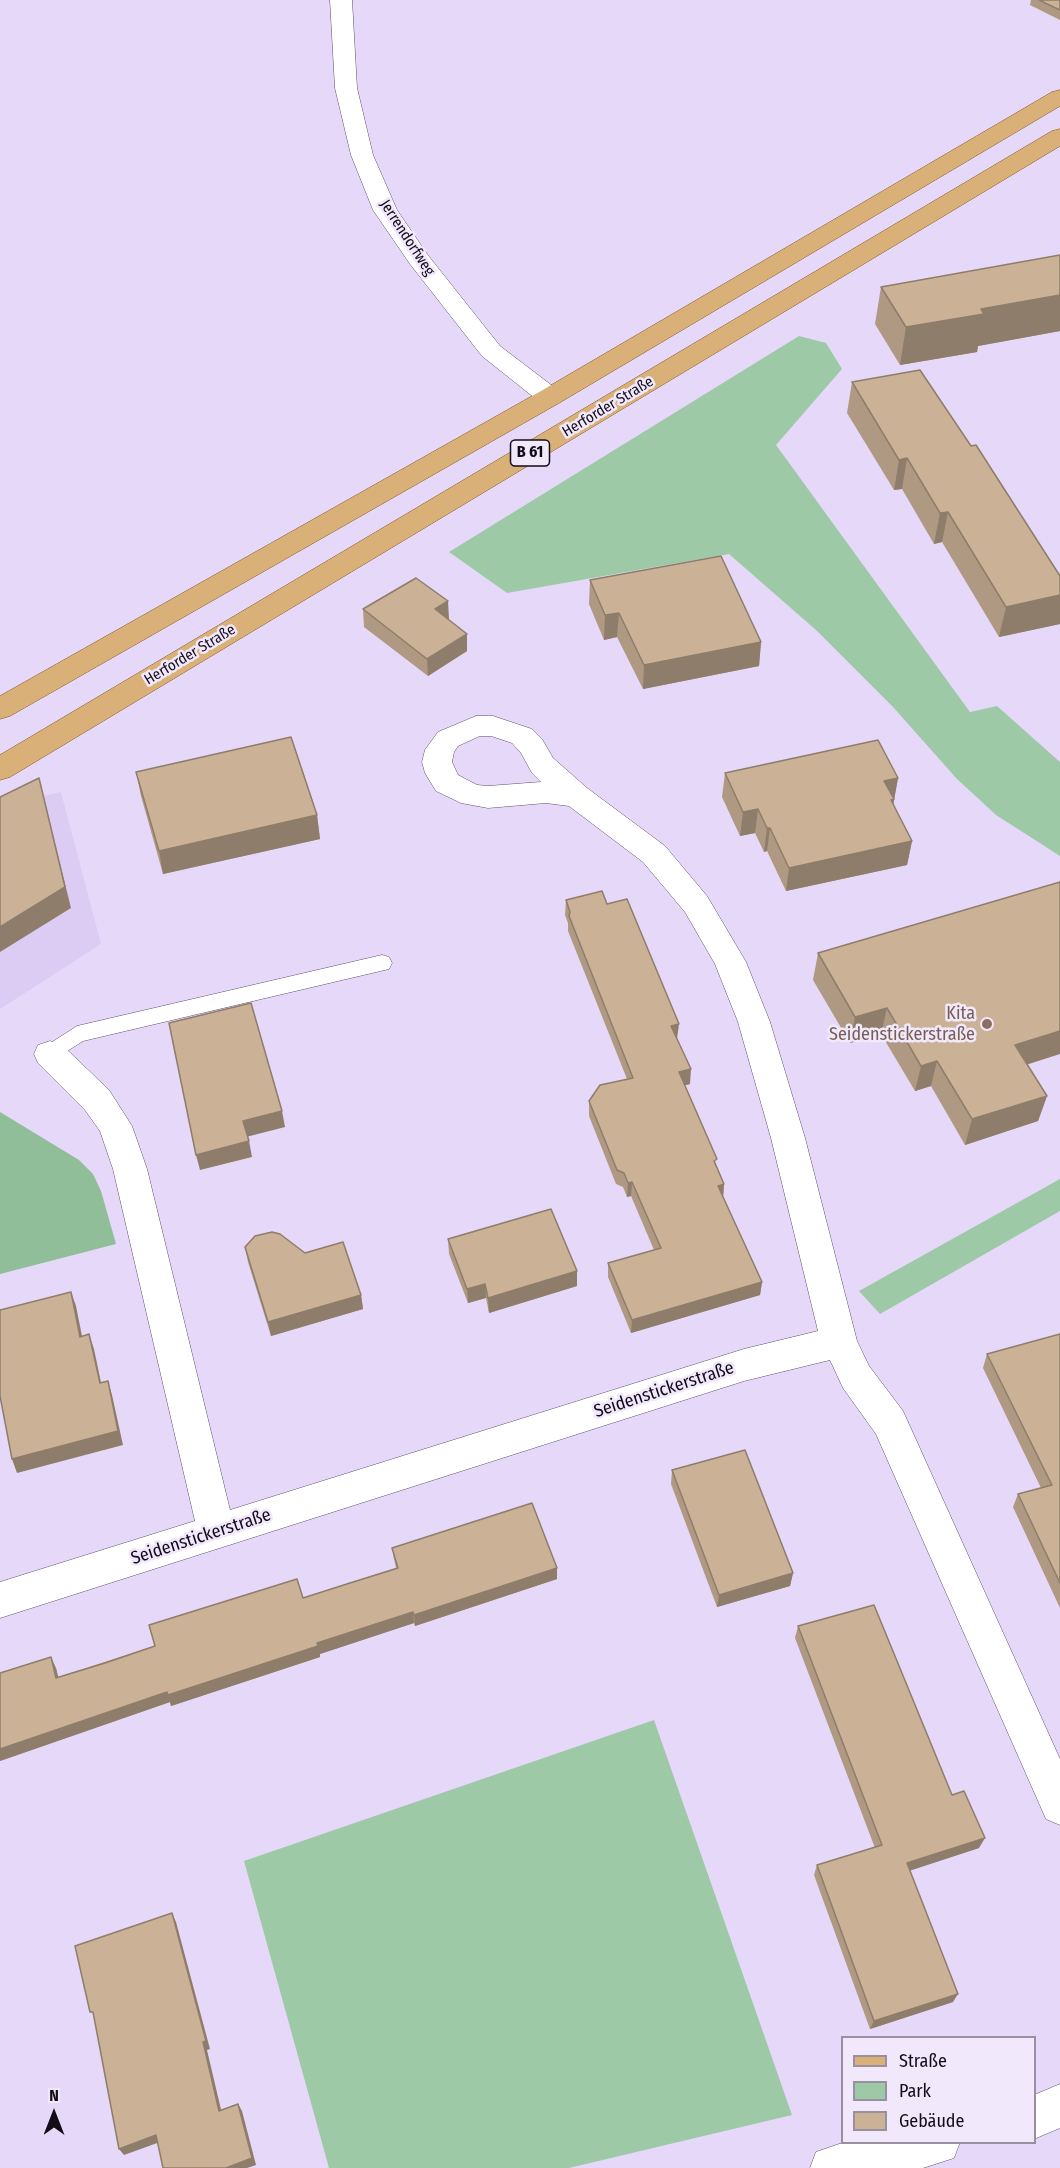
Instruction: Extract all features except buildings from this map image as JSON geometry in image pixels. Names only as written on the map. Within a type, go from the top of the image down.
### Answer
[{"type":"main road","name":"B 61","points":[[0,709],[550,397],[1060,97]]},
{"type":"main road","name":"Herforder Straße","points":[[0,769],[1060,136]]},
{"type":"street","name":"Jerrendorfweg","points":[[340,0],[346,88],[362,155],[385,210],[418,259],[491,351],[550,397]]},
{"type":"street","points":[[576,796],[627,831],[654,854],[696,904],[730,962],[754,1022],[788,1138],[839,1342],[856,1377],[890,1424],[1060,1805]]},
{"type":"street","points":[[50,1054],[98,1100],[115,1126],[130,1169],[217,1532]]},
{"type":"street","name":"Seidenstickerstraße","points":[[0,1600],[744,1365],[839,1342]]},
{"type":"street","points":[[1036,2117],[1060,2106]]},
{"type":"street","points":[[832,2168],[930,2144]]},
{"type":"lane","points":[[50,1054],[77,1034],[382,963]]},
{"type":"shaded area","points":[[61,792],[101,944],[0,1009],[0,812],[15,803]]},
{"type":"green space","points":[[799,336],[826,343],[842,369],[776,445],[970,712],[997,706],[1060,762],[1060,856],[996,815],[957,779],[893,707],[816,630],[729,554],[507,593],[449,552]]},
{"type":"green space","points":[[0,1112],[79,1160],[93,1174],[101,1191],[116,1244],[0,1274]]},
{"type":"green space","points":[[1060,1179],[1060,1211],[880,1314],[859,1291]]},
{"type":"green space","points":[[654,1720],[792,2115],[569,2168],[329,2168],[244,1861]]},
{"type":"place","name":"Kita Seidenstickerstraße","points":[[987,1024]]}]
